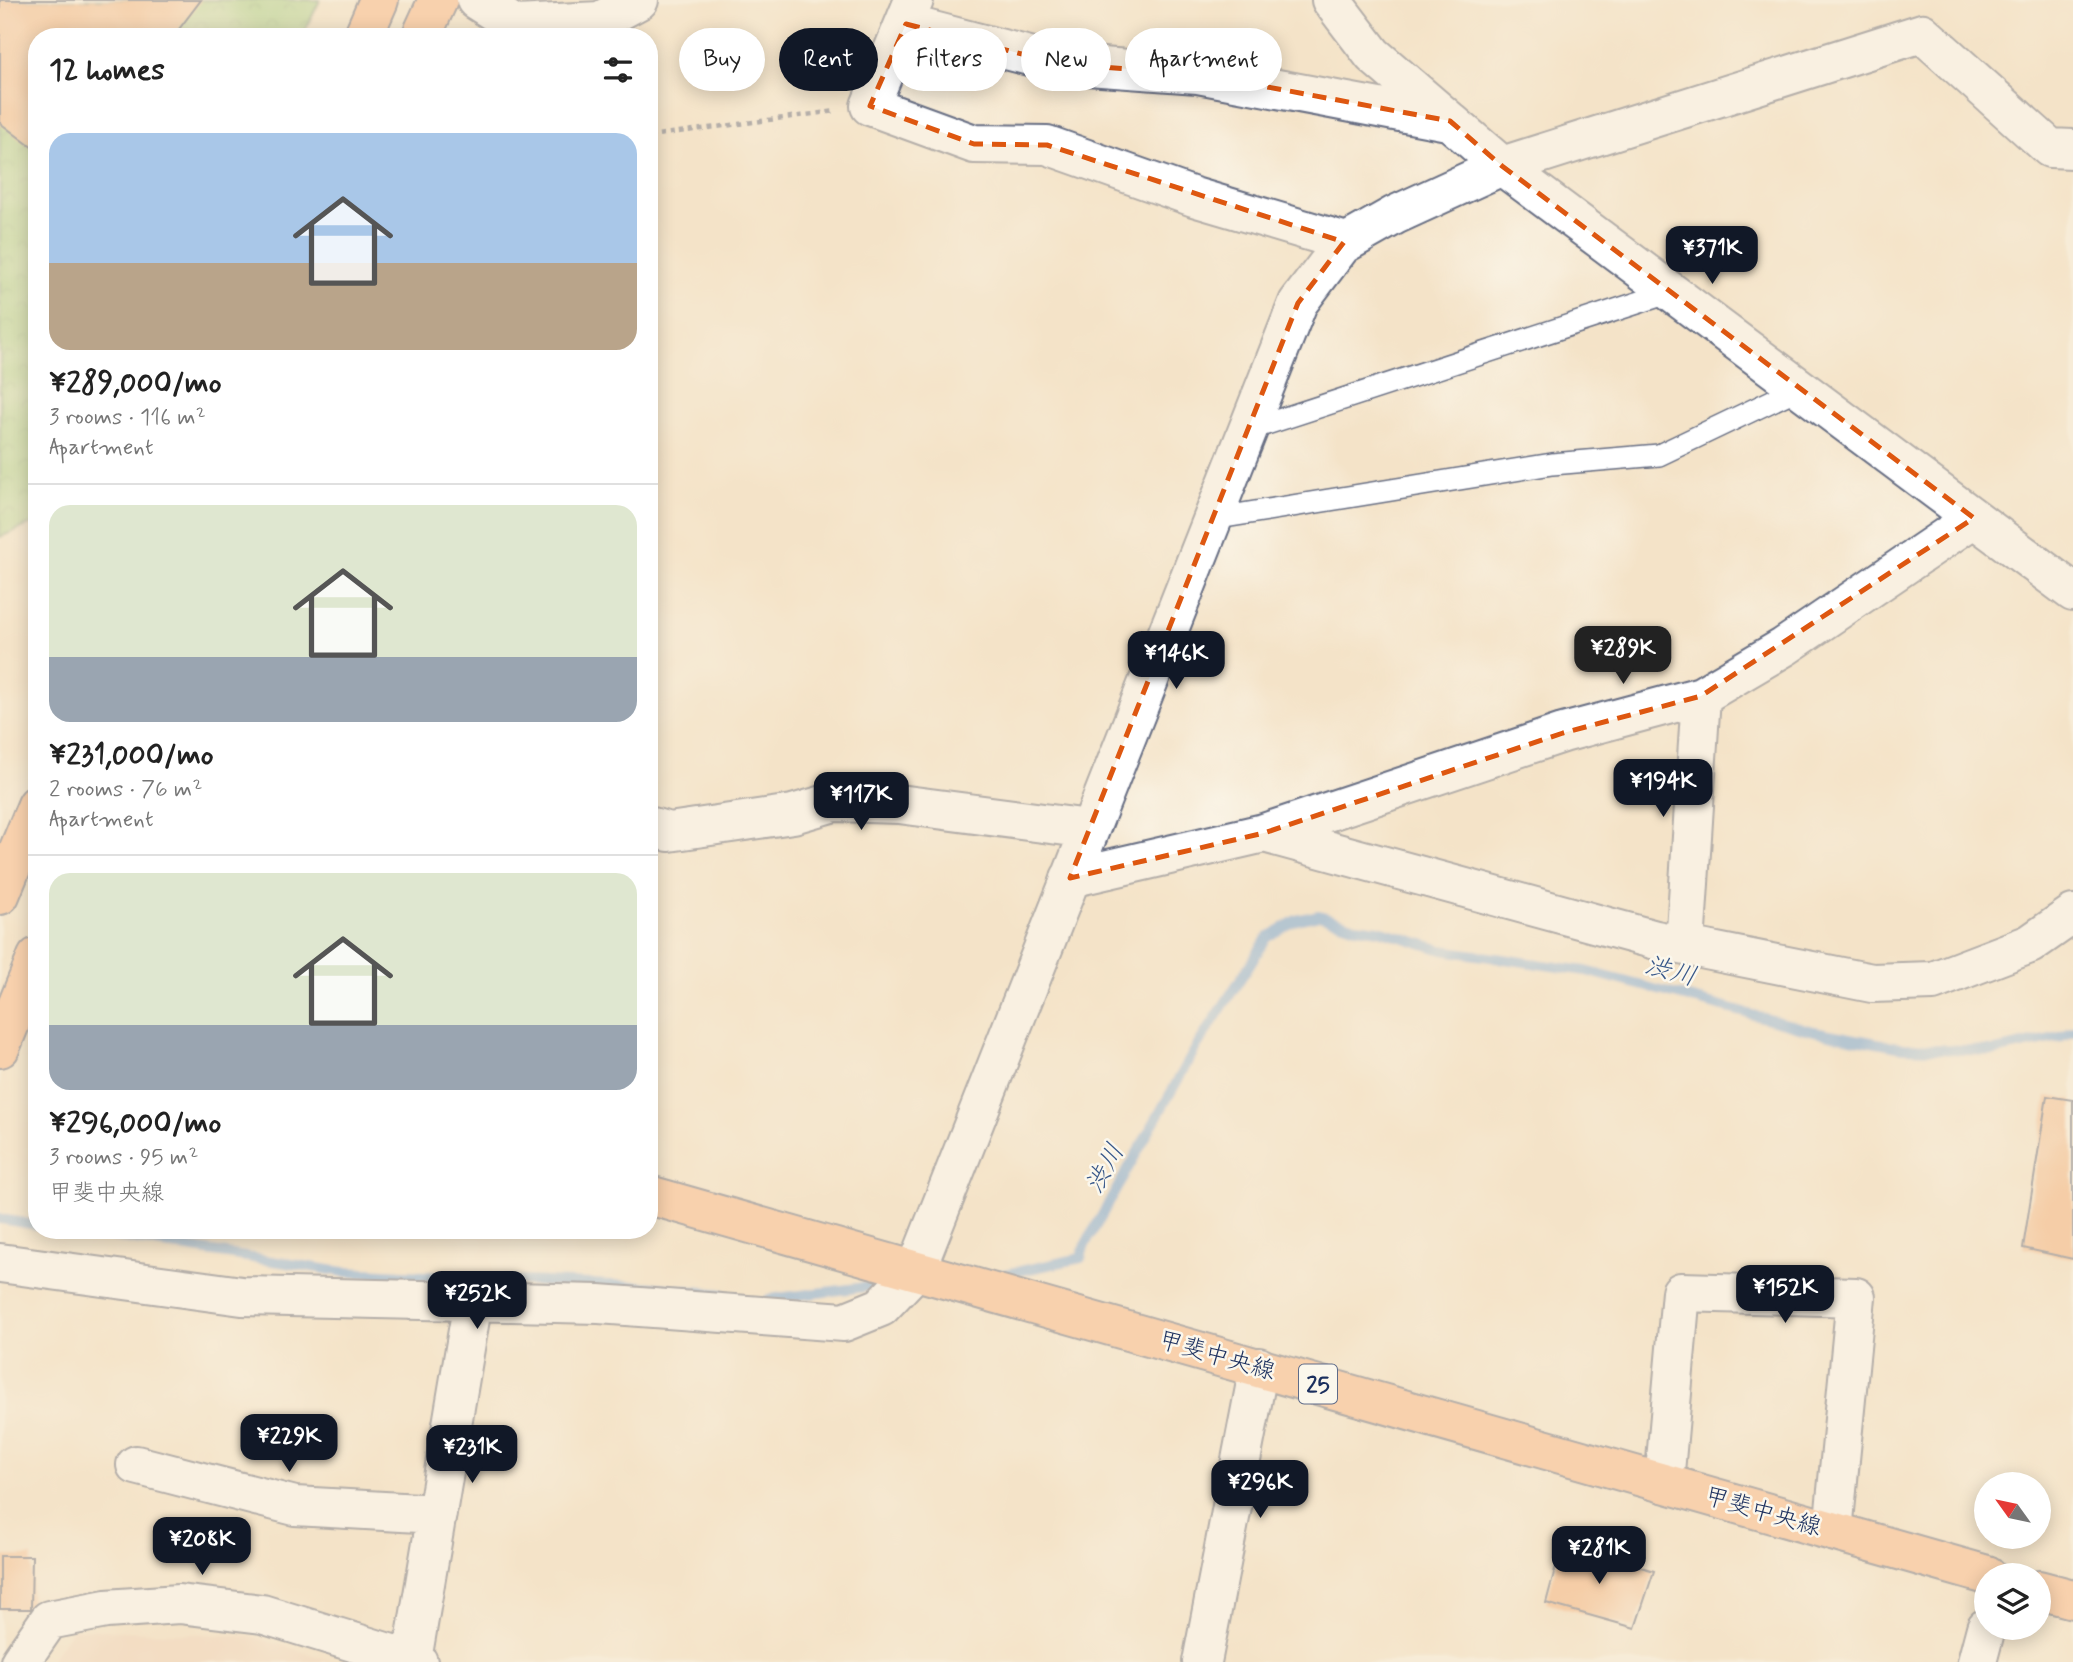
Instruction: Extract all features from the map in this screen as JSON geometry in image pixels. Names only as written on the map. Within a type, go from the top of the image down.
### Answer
[{"type":"main road","points":[[367,28],[379,0]]},
{"type":"main road","points":[[425,28],[438,0]]},
{"type":"main road","points":[[0,895],[28,827]]},
{"type":"main road","points":[[12,1024],[28,981]]},
{"type":"main road","name":"甲斐中央線","points":[[658,1198],[1974,1571]]},
{"type":"main road","points":[[2051,1593],[2073,1599]]},
{"type":"street","points":[[476,0],[514,25],[600,22],[639,0]]},
{"type":"street","points":[[1331,0],[1373,55],[1502,166],[2073,592]]},
{"type":"street","points":[[1346,242],[1194,197],[1047,145],[974,144],[870,106],[910,12],[1060,64],[1198,74],[1450,121]]},
{"type":"street","points":[[0,1263],[242,1296],[599,1304],[844,1322],[881,1307],[916,1270],[1298,303],[1346,242],[1395,215],[1502,166],[1922,33],[2050,148],[2073,149]]},
{"type":"street","points":[[1070,878],[1264,833],[1563,733],[1701,695],[1784,647],[1974,518]]},
{"type":"street","points":[[1685,946],[1701,695]]},
{"type":"street","points":[[658,828],[669,832],[793,814],[834,802],[899,804],[1089,829]]},
{"type":"street","points":[[1264,833],[1643,936],[1872,983],[1933,981],[2031,944],[2073,914]]},
{"type":"street","points":[[1664,1483],[1681,1292],[1856,1297],[1832,1531]]},
{"type":"street","points":[[20,1662],[49,1620],[106,1609],[179,1604],[262,1614],[415,1661],[473,1301]]},
{"type":"street","points":[[1202,1662],[1259,1367]]},
{"type":"street","points":[[136,1465],[295,1506],[437,1514]]},
{"type":"street","points":[[1977,1662],[1983,1640]]},
{"type":"lane","points":[[1248,430],[1671,292]]},
{"type":"lane","points":[[1212,519],[1552,464],[1660,455],[1799,388]]},
{"type":"path","points":[[658,135],[870,106]]},
{"type":"highlighted area","points":[[906,24],[1060,64],[1198,74],[1450,121],[1502,166],[1974,518],[1701,696],[1563,733],[1264,833],[1070,878],[1298,303],[1344,242],[1047,145],[974,144],[870,106]]},
{"type":"shaded area","points":[[73,1629],[251,1636],[336,1662],[49,1662]]},
{"type":"green space","points":[[0,0],[320,0],[306,28],[28,28],[28,526],[0,537]]},
{"type":"building","points":[[0,0],[201,0],[180,28],[28,28],[28,144],[0,123]]},
{"type":"building","points":[[2047,1096],[2073,1100],[2073,1259],[2023,1248]]},
{"type":"building","points":[[1562,1543],[1654,1571],[1635,1628],[1546,1603]]},
{"type":"building","points":[[0,1556],[32,1556],[31,1609],[0,1609]]},
{"type":"waterway","name":"渋川","points":[[987,1278],[1081,1258],[1084,1247],[1197,1046],[1267,938],[1296,920],[1319,915],[1442,950],[1586,971],[1814,1031],[1903,1048],[1995,1051],[2060,1037],[2073,1031]]},
{"type":"waterway","name":"渋川","points":[[0,1219],[28,1224]]},
{"type":"waterway","name":"渋川","points":[[130,1239],[344,1272],[654,1287],[722,1294]]},
{"type":"waterway","name":"渋川","points":[[769,1299],[873,1286],[889,1288]]}]
